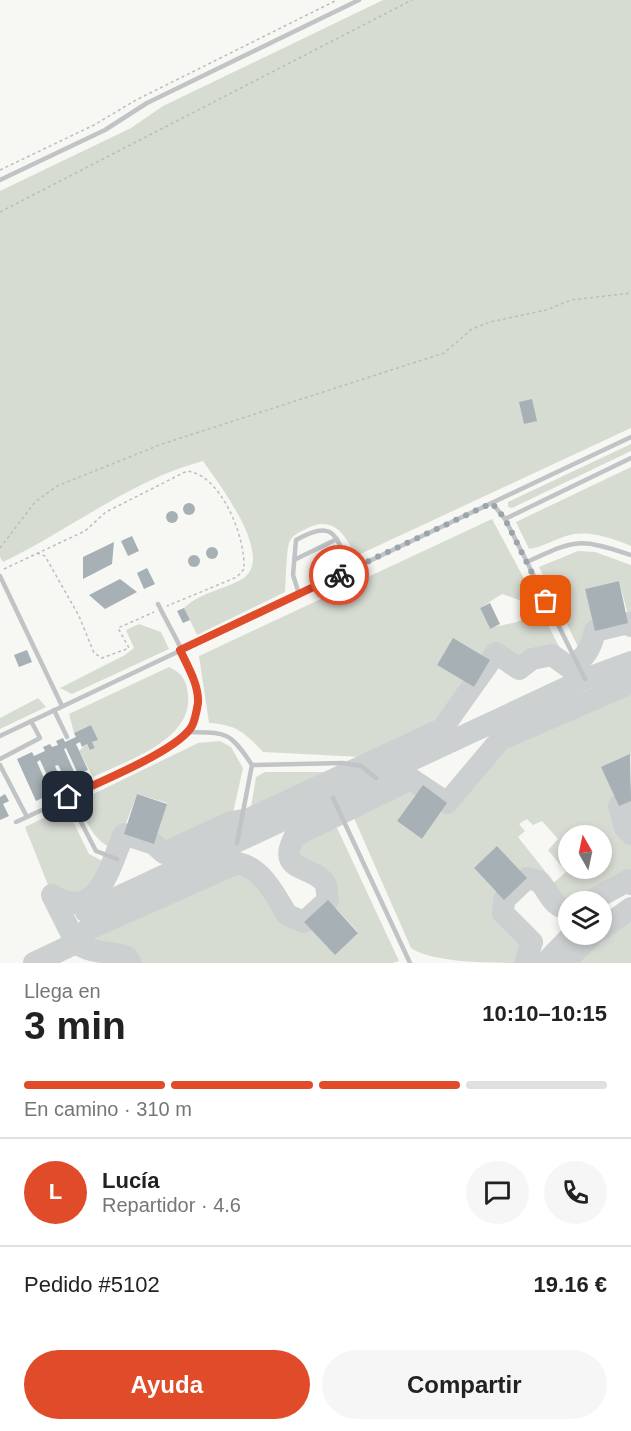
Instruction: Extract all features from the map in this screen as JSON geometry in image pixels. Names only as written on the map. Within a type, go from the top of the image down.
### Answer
[{"type":"lane","points":[[0,180],[105,130],[147,103],[359,0]]},
{"type":"lane","points":[[0,736],[631,437]]},
{"type":"lane","points":[[505,519],[631,458]]},
{"type":"lane","points":[[492,503],[505,519],[585,679]]},
{"type":"lane","points":[[299,594],[293,575],[296,540],[314,530],[325,529],[337,539],[351,569]]},
{"type":"lane","points":[[294,560],[337,539]]},
{"type":"lane","points":[[527,562],[567,544],[590,542],[631,555]]},
{"type":"lane","points":[[0,576],[62,706]]},
{"type":"lane","points":[[16,822],[157,754],[192,726],[198,703],[196,685],[159,607]]},
{"type":"lane","points":[[54,710],[67,737]]},
{"type":"lane","points":[[0,759],[40,738],[31,721]]},
{"type":"lane","points":[[185,732],[224,733],[236,742],[252,765],[237,843]]},
{"type":"lane","points":[[252,765],[343,764],[361,766],[376,778]]},
{"type":"lane","points":[[0,765],[27,817]]},
{"type":"lane","points":[[68,797],[96,851],[117,859]]},
{"type":"lane","points":[[333,798],[410,963]]},
{"type":"path","points":[[0,212],[412,0]]},
{"type":"path","points":[[0,548],[35,502],[57,486],[162,444],[444,353],[472,329],[490,322],[546,310],[572,300],[631,292]]},
{"type":"path","points":[[0,571],[37,553],[85,531],[106,512],[187,471],[199,472],[216,488],[242,539],[244,569],[237,577],[159,607],[118,628],[129,648],[102,658],[94,653],[79,616],[45,556],[37,553]]},
{"type":"shaded area","points":[[383,0],[631,0],[631,428],[356,556],[342,533],[330,525],[322,524],[302,531],[290,541],[285,592],[197,635],[184,608],[198,598],[242,579],[251,569],[253,555],[241,520],[203,461],[151,480],[3,562],[0,557],[0,191],[131,128],[163,106]]},
{"type":"shaded area","points":[[631,444],[631,451],[512,508],[508,507],[508,502]]},
{"type":"shaded area","points":[[631,467],[631,546],[608,537],[582,533],[529,549],[516,522]]},
{"type":"shaded area","points":[[492,519],[528,586],[530,596],[522,601],[502,594],[480,608],[489,628],[517,622],[537,613],[547,623],[570,668],[552,655],[532,659],[519,669],[497,653],[490,660],[453,639],[437,665],[474,687],[442,729],[381,758],[263,752],[239,731],[209,723],[199,656]]},
{"type":"shaded area","points":[[578,551],[595,552],[631,565],[631,626],[619,581],[585,589],[592,616],[593,632],[592,641],[584,659],[539,567]]},
{"type":"shaded area","points":[[139,624],[161,632],[169,649],[72,694],[60,688],[125,655],[134,648],[126,630]]},
{"type":"shaded area","points":[[169,667],[177,672],[185,682],[188,695],[187,711],[180,725],[155,747],[93,777],[79,751],[87,744],[90,750],[95,748],[92,742],[97,740],[91,725],[74,733],[69,714]]},
{"type":"shaded area","points":[[631,683],[631,756],[602,767],[619,806],[625,828],[631,834],[631,879],[608,891],[558,891],[558,905],[546,889],[558,879],[612,879],[612,825],[558,825],[558,839],[542,821],[533,825],[527,819],[519,824],[525,831],[518,837],[545,871],[539,881],[527,878],[498,847],[474,868],[504,900],[503,913],[532,942],[525,963],[448,959],[433,957],[411,948],[350,809],[411,779],[423,785],[397,821],[422,839],[447,803],[500,740]]},
{"type":"shaded area","points":[[38,698],[46,707],[0,729],[0,718]]},
{"type":"shaded area","points":[[220,741],[231,747],[243,768],[231,822],[164,853],[154,844],[167,803],[137,794],[116,850],[102,843],[92,831],[84,816],[81,800],[198,743]]},
{"type":"shaded area","points":[[265,772],[349,772],[249,819],[256,777]]},
{"type":"shaded area","points":[[66,807],[89,854],[110,865],[96,893],[82,902],[63,901],[52,895],[25,827]]},
{"type":"shaded area","points":[[332,817],[399,961],[393,963],[131,963],[124,952],[88,951],[76,943],[82,933],[91,928],[238,863],[245,864],[274,890],[287,915],[304,922],[335,954],[358,932],[328,900],[326,885],[313,873],[297,868],[291,858],[290,850],[292,842],[298,836]]},
{"type":"shaded area","points":[[558,839],[558,862],[548,850]]},
{"type":"shaded area","points":[[631,919],[631,963],[578,963],[597,945],[612,945],[612,931]]},
{"type":"building","points":[[532,399],[537,421],[524,424],[519,402]]},
{"type":"building","points":[[191,503],[195,509],[191,515],[187,515],[183,507]]},
{"type":"building","points":[[174,511],[178,517],[174,523],[170,523],[166,515]]},
{"type":"building","points":[[132,536],[139,551],[128,556],[121,541]]},
{"type":"building","points":[[114,542],[112,564],[83,579],[83,557]]},
{"type":"building","points":[[214,547],[218,553],[214,559],[210,559],[206,551]]},
{"type":"building","points":[[196,555],[200,561],[196,567],[192,567],[188,559]]},
{"type":"building","points":[[147,568],[155,584],[144,589],[137,573]]},
{"type":"building","points":[[120,579],[137,592],[105,609],[89,595]]},
{"type":"building","points":[[619,581],[628,623],[595,631],[585,589]]},
{"type":"building","points":[[490,603],[500,624],[490,629],[480,608]]},
{"type":"building","points":[[184,608],[190,620],[183,623],[177,611]]},
{"type":"building","points":[[453,638],[490,660],[474,687],[437,665]]},
{"type":"building","points":[[27,650],[32,662],[19,667],[14,655]]},
{"type":"building","points":[[91,725],[98,740],[92,742],[95,748],[90,750],[87,744],[82,747],[80,742],[76,744],[88,770],[78,774],[66,748],[64,749],[76,776],[66,780],[58,765],[55,766],[62,782],[52,786],[40,760],[37,762],[51,794],[36,801],[17,759],[32,752],[34,756],[45,751],[43,747],[50,744],[52,747],[58,745],[56,741],[63,738],[65,742],[76,737],[74,733]]},
{"type":"building","points":[[630,754],[631,801],[619,806],[601,767]]},
{"type":"building","points":[[423,785],[447,803],[422,839],[397,821]]},
{"type":"building","points":[[5,794],[9,801],[3,804],[9,816],[0,820],[0,797]]},
{"type":"building","points":[[137,794],[167,804],[154,844],[124,834]]},
{"type":"building","points":[[497,846],[527,878],[504,900],[474,868]]},
{"type":"building","points":[[328,900],[358,933],[335,955],[304,922]]},
{"type":"taxiway","points":[[631,626],[628,623],[595,631],[587,653],[570,668],[552,655],[532,659],[519,669],[496,653],[442,729],[249,819],[231,822],[164,853],[154,844],[124,834],[107,874],[92,896],[81,902],[68,902],[52,895],[76,943],[82,933],[91,928],[238,863],[247,866],[261,877],[287,915],[304,922],[328,900],[326,885],[321,878],[299,867],[289,857],[295,836],[411,779],[447,803],[500,740],[631,683]]},
{"type":"taxiway","points":[[86,912],[585,679],[631,662]]},
{"type":"taxiway","points":[[631,801],[619,806],[625,828],[631,834]]},
{"type":"taxiway","points":[[525,963],[532,942],[503,913],[504,900],[527,878],[539,881],[558,905]]},
{"type":"taxiway","points":[[609,891],[629,880],[631,884]]},
{"type":"taxiway","points":[[612,922],[631,908]]},
{"type":"taxiway","points":[[34,963],[76,943],[95,951],[127,957],[131,963]]},
{"type":"taxiway","points":[[545,963],[562,945]]},
{"type":"taxiway","points":[[563,963],[582,945]]},
{"type":"way so far","points":[[339,575],[492,503],[505,519],[546,601]]},
{"type":"route","points":[[68,797],[157,754],[178,740],[192,726],[198,703],[196,685],[180,650],[339,575]]}]
